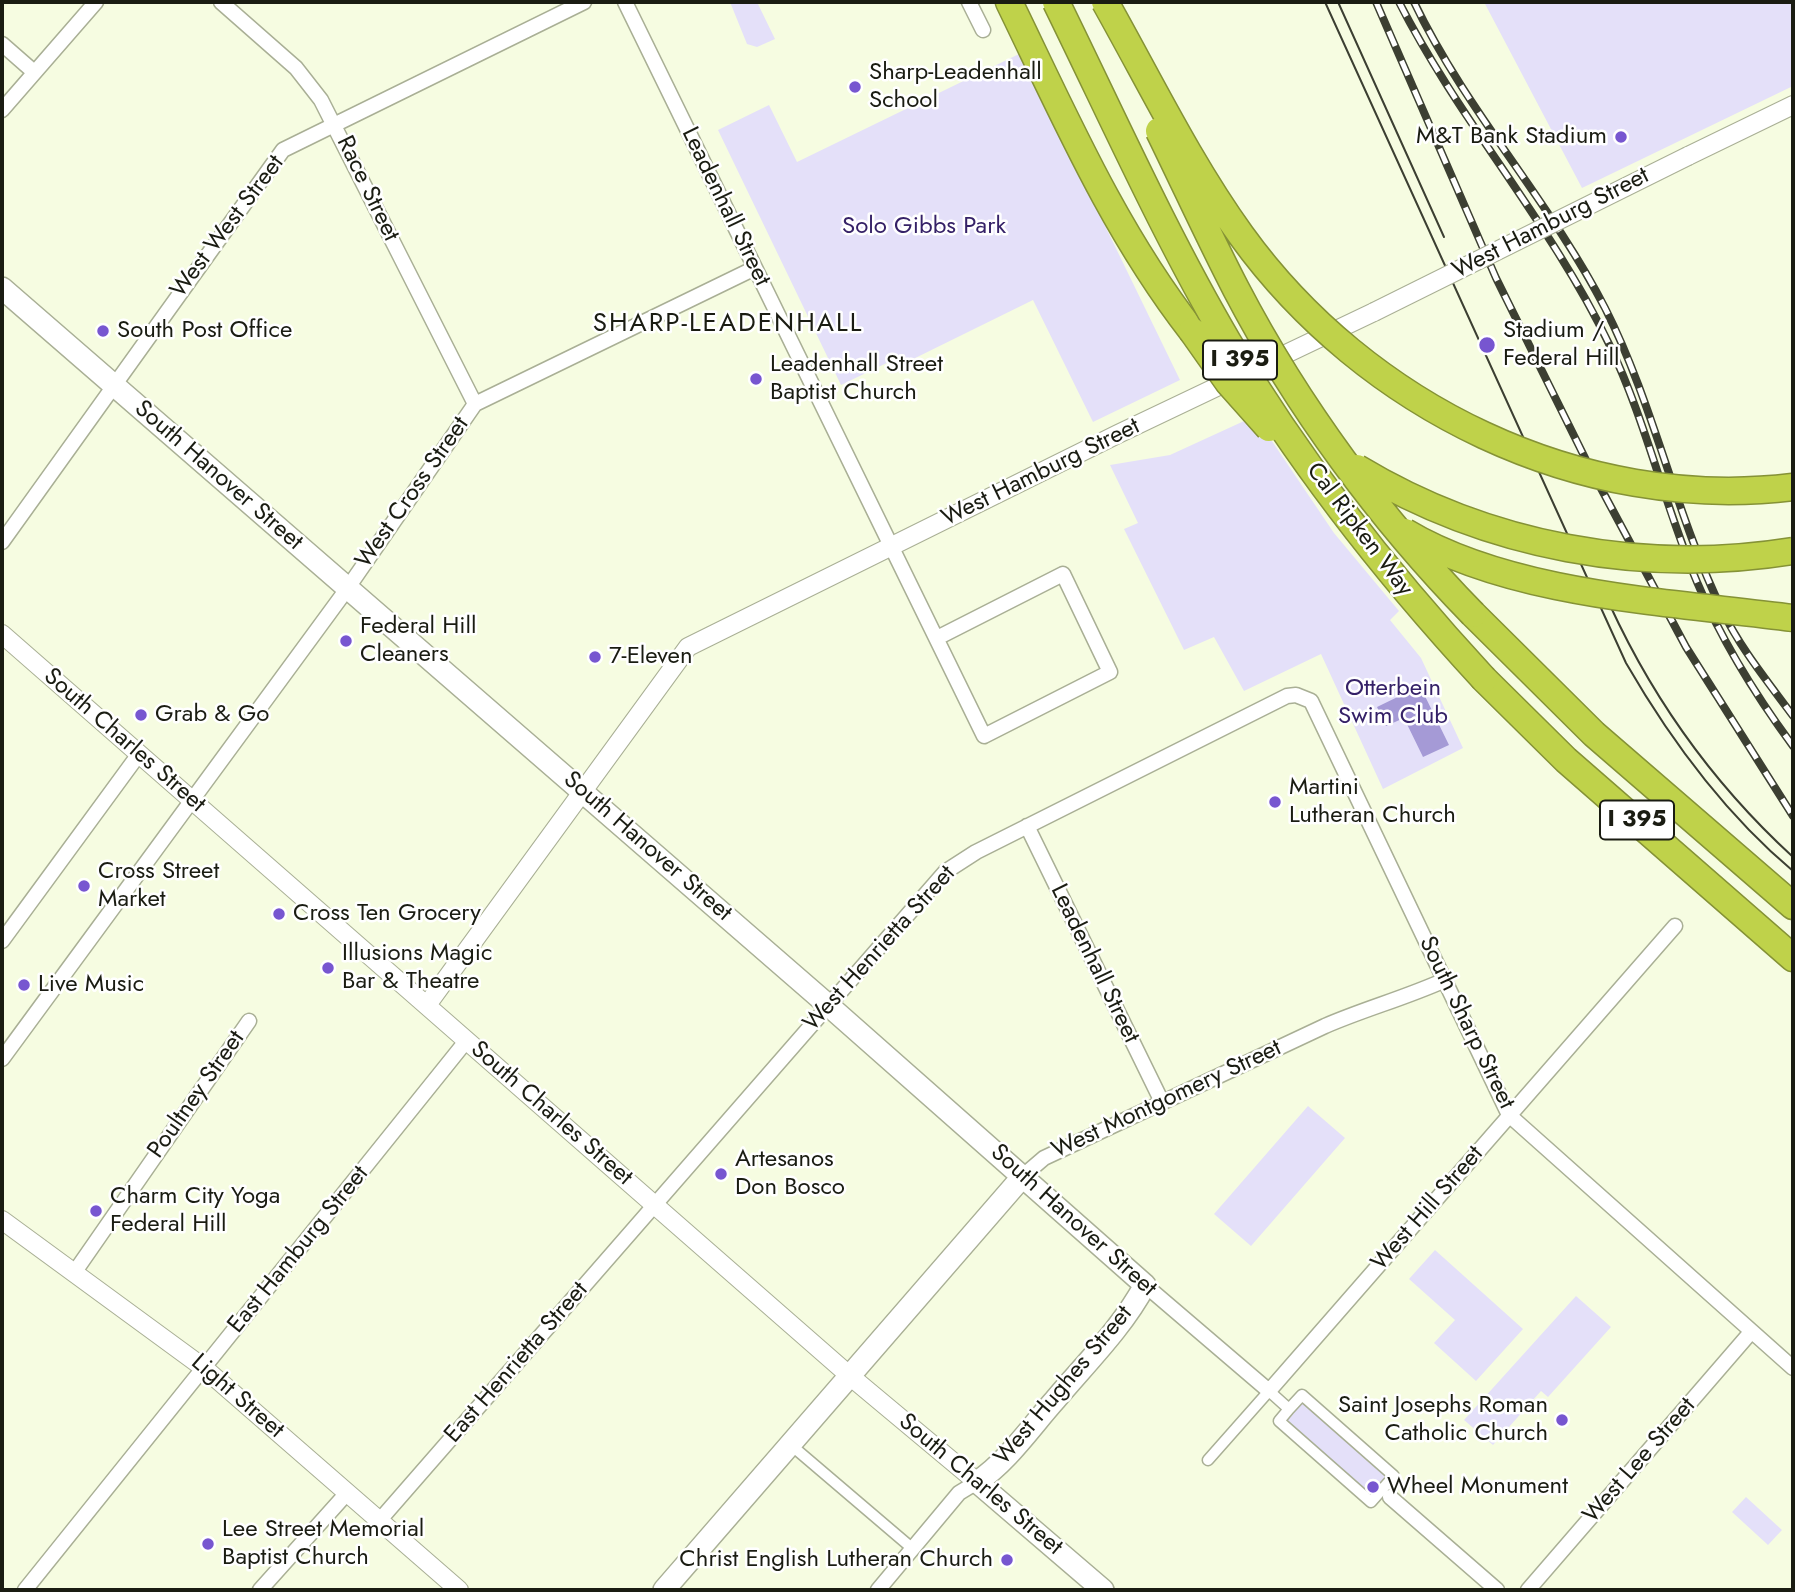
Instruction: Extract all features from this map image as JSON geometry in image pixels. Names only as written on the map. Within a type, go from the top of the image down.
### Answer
[{"type":"highway","points":[[1009,2],[1115,217],[1156,284],[1228,382],[1292,451],[1339,489],[1409,534],[1504,572],[1593,593],[1793,618]]},
{"type":"highway","name":"Cal Ripken Way","points":[[1056,2],[1181,255],[1229,343],[1298,449],[1375,556],[1484,679],[1566,760],[1793,958]]},
{"type":"highway","name":"Cal Ripken Way","points":[[1096,2],[1236,289],[1320,427],[1382,508],[1461,602],[1594,734],[1793,906]]},
{"type":"highway","points":[[1105,2],[1207,182],[1241,236],[1307,313],[1374,369],[1444,415],[1491,440],[1586,473],[1622,482],[1695,492],[1752,492],[1793,487]]},
{"type":"highway","points":[[1192,331],[1252,393],[1330,453],[1381,483],[1471,523],[1555,546],[1646,559],[1750,558],[1793,551]]},
{"type":"main road","name":"South Hanover Street","points":[[2,288],[828,1004],[1145,1285]]},
{"type":"main road","name":"West Montgomery Street","points":[[664,1590],[1023,1176]]},
{"type":"main road","name":"West Hughes Street","points":[[977,1482],[996,1469],[1131,1311],[1145,1285]]},
{"type":"main road","name":"South Charles Street","points":[[977,1482],[1097,1588]]},
{"type":"street","points":[[2,110],[96,2]]},
{"type":"street","name":"Race Street","points":[[221,2],[303,75],[334,123],[475,404]]},
{"type":"street","name":"West West Street","points":[[2,542],[283,150],[584,2]]},
{"type":"street","name":"Leadenhall Street","points":[[625,2],[984,736],[1110,672],[1063,574],[937,638]]},
{"type":"street","points":[[969,2],[983,30]]},
{"type":"street","points":[[2,44],[34,72]]},
{"type":"street","name":"West Hamburg Street","points":[[427,1006],[688,647],[1793,105]]},
{"type":"street","name":"West Cross Street","points":[[2,1059],[347,589],[475,404],[755,268]]},
{"type":"street","name":"South Charles Street","points":[[2,634],[850,1376],[977,1482]]},
{"type":"street","name":"West Henrietta Street","points":[[654,1205],[945,872],[976,852],[1287,696],[1296,695],[1311,701]]},
{"type":"street","name":"South Sharp Street","points":[[1311,701],[1510,1115],[1793,1368]]},
{"type":"street","points":[[2,941],[139,754]]},
{"type":"street","name":"Leadenhall Street","points":[[1027,826],[1162,1102]]},
{"type":"street","name":"West Hill Street","points":[[1208,1460],[1675,926]]},
{"type":"street","name":"West Montgomery Street","points":[[1023,1176],[1044,1158],[1325,1026],[1445,980]]},
{"type":"street","name":"Poultney Street","points":[[74,1273],[249,1021]]},
{"type":"street","name":"East Hamburg Street","points":[[24,1590],[467,1040]]},
{"type":"street","name":"East Henrietta Street","points":[[379,1521],[654,1205]]},
{"type":"street","name":"Light Street","points":[[2,1220],[204,1368],[459,1590]]},
{"type":"street","name":"South Hanover Street","points":[[1145,1285],[1289,1409]]},
{"type":"street","name":"West Lee Street","points":[[1528,1590],[1751,1332]]},
{"type":"street","points":[[1302,1395],[1394,1476],[1386,1493],[1371,1502],[1279,1421],[1289,1409],[1302,1395]]},
{"type":"street","points":[[791,1445],[913,1549]]},
{"type":"street","points":[[878,1590],[960,1493],[977,1482]]},
{"type":"street","points":[[260,1590],[347,1493]]},
{"type":"street","points":[[1386,1493],[1497,1590]]},
{"type":"green space","points":[[730,2],[757,2],[775,39],[757,47],[747,44]]},
{"type":"green space","name":"M&T Bank Stadium","points":[[1484,2],[1793,2],[1793,86],[1582,188]]},
{"type":"green space","name":"Solo Gibbs Park","points":[[1021,53],[1180,380],[1093,422],[1033,300],[901,365],[897,358],[841,385],[718,130],[769,105],[797,162]]},
{"type":"green space","name":"Otterbein Swim Club","points":[[1255,416],[1334,533],[1399,611],[1390,620],[1421,658],[1463,748],[1383,789],[1321,654],[1244,691],[1214,637],[1184,650],[1124,529],[1138,523],[1110,465],[1170,455]]},
{"type":"green space","points":[[1308,1106],[1345,1138],[1251,1246],[1214,1214]]},
{"type":"green space","points":[[1435,1250],[1523,1329],[1476,1381],[1434,1343],[1455,1320],[1409,1279]]},
{"type":"green space","points":[[1576,1296],[1611,1327],[1548,1397],[1541,1391],[1493,1445],[1464,1420]]},
{"type":"green space","points":[[1302,1400],[1388,1476],[1371,1497],[1284,1420]]},
{"type":"green space","points":[[1746,1497],[1782,1530],[1768,1545],[1732,1512]]},
{"type":"shaded area","points":[[1420,686],[1449,745],[1423,757],[1404,718],[1386,726],[1377,707]]},
{"type":"tram line","points":[[1325,2],[1626,663],[1661,720],[1700,775],[1744,825],[1793,871]]},
{"type":"tram line","points":[[1338,2],[1444,237]]},
{"type":"tram line","points":[[1601,585],[1638,661],[1682,732],[1734,797],[1793,857]]},
{"type":"railway","points":[[1376,2],[1496,278],[1589,466],[1686,647],[1793,816]]},
{"type":"railway","points":[[1399,2],[1449,89],[1586,299],[1622,373],[1685,553],[1706,603],[1740,667],[1793,746]]},
{"type":"railway","points":[[1414,2],[1458,81],[1559,230],[1605,308],[1637,382],[1691,536],[1722,610],[1746,651],[1793,716]]},
{"type":"place","name":"Sharp-Leadenhall School","points":[[855,87]]},
{"type":"place","name":"M&T Bank Stadium","points":[[1621,137]]},
{"type":"place","name":"South Post Office","points":[[103,331]]},
{"type":"place","name":"Stadium / Federal Hill","points":[[1487,345]]},
{"type":"place","name":"Leadenhall Street Baptist Church","points":[[756,379]]},
{"type":"place","name":"Federal Hill Cleaners","points":[[346,641]]},
{"type":"place","name":"7-Eleven","points":[[595,657]]},
{"type":"place","name":"Grab & Go","points":[[141,715]]},
{"type":"place","name":"Martini Lutheran Church","points":[[1275,802]]},
{"type":"place","name":"Cross Street Market","points":[[84,886]]},
{"type":"place","name":"Cross Ten Grocery","points":[[279,914]]},
{"type":"place","name":"Illusions Magic Bar & Theatre","points":[[328,968]]},
{"type":"place","name":"Live Music","points":[[24,985]]},
{"type":"place","name":"Artesanos Don Bosco","points":[[721,1174]]},
{"type":"place","name":"Charm City Yoga Federal Hill","points":[[96,1211]]},
{"type":"place","name":"Saint Josephs Roman Catholic Church","points":[[1562,1420]]},
{"type":"place","name":"Wheel Monument","points":[[1373,1487]]},
{"type":"place","name":"Lee Street Memorial Baptist Church","points":[[208,1544]]},
{"type":"place","name":"Christ English Lutheran Church","points":[[1007,1560]]},
{"type":"district","name":"SHARP-LEADENHALL","points":[[728,325]]}]
